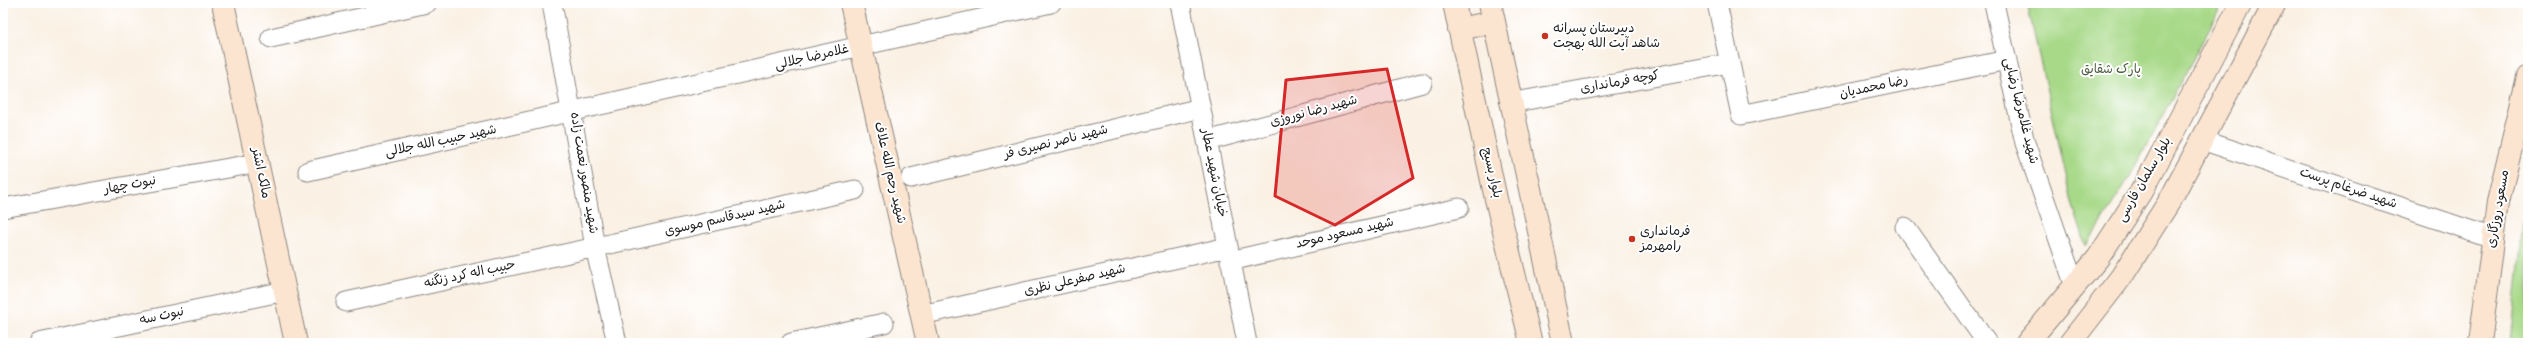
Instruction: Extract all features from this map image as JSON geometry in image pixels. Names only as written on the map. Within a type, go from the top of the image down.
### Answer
[{"type":"main road","name":"مالک اشتر","points":[[224,3],[296,343]]},
{"type":"main road","name":"شهید رحم الله علاف","points":[[851,3],[928,343]]},
{"type":"main road","name":"بلوار بسیج","points":[[1454,3],[1496,199],[1531,343]]},
{"type":"main road","name":"بلوار سلمان فارسی","points":[[2027,343],[2098,258],[2144,187],[2241,3]]},
{"type":"main road","points":[[2070,343],[2122,276],[2169,202],[2275,3]]},
{"type":"main road","points":[[1459,28],[1492,12],[1510,102],[1563,343]]},
{"type":"main road","name":"مسعود روزگاری","points":[[2480,343],[2498,202],[2528,77]]},
{"type":"street","points":[[271,38],[427,3]]},
{"type":"street","name":"شهید منصور نعمت زاده","points":[[552,3],[573,113],[595,248],[617,343]]},
{"type":"street","name":"غلامرضا جلالی","points":[[573,113],[1051,3]]},
{"type":"street","name":"خیابان شهید عطار","points":[[1180,3],[1247,343]]},
{"type":"street","points":[[1717,3],[1730,63]]},
{"type":"street","name":"شهید غلامرضا رضایی","points":[[1994,3],[2025,143],[2075,286]]},
{"type":"street","name":"رضا محمدیان","points":[[1730,63],[1741,115],[2007,60]]},
{"type":"street","name":"کوچه فرمانداری","points":[[1510,102],[1730,63]]},
{"type":"street","name":"شهید رضا نوروزی","points":[[1207,141],[1422,82]]},
{"type":"street","name":"شهید ناصر نصیری فر","points":[[911,178],[1201,108]]},
{"type":"street","name":"شهید حبیب الله جلالی","points":[[308,171],[573,113]]},
{"type":"street","name":"شهید ضرغام پرست","points":[[2202,140],[2493,238]]},
{"type":"street","name":"نبوت چهار","points":[[3,208],[257,163]]},
{"type":"street","name":"شهید سیدقاسم موسوی","points":[[595,248],[854,190]]},
{"type":"street","name":"شهید مسعود موحد","points":[[1229,254],[1459,208]]},
{"type":"street","points":[[1905,228],[1987,343]]},
{"type":"street","name":"حبیب اله کرد زنگنه","points":[[346,302],[595,248]]},
{"type":"street","name":"شهید صفرعلی نظری","points":[[922,315],[1229,254]]},
{"type":"street","name":"نبوت سه","points":[[39,343],[285,291]]},
{"type":"street","points":[[791,343],[884,323]]},
{"type":"highlighted area","points":[[1387,69],[1413,178],[1335,225],[1275,196],[1286,80]]},
{"type":"green space","name":"پارک شقایق","points":[[2027,3],[2223,3],[2129,178],[2086,246],[2073,206]]},
{"type":"green space","points":[[2528,190],[2528,343],[2511,343],[2526,195]]},
{"type":"place","name":"دبیرستان پسرانه شاهد آیت الله بهجت","points":[[1545,36]]},
{"type":"place","name":"فرمانداری رامهرمز","points":[[1632,239]]}]
